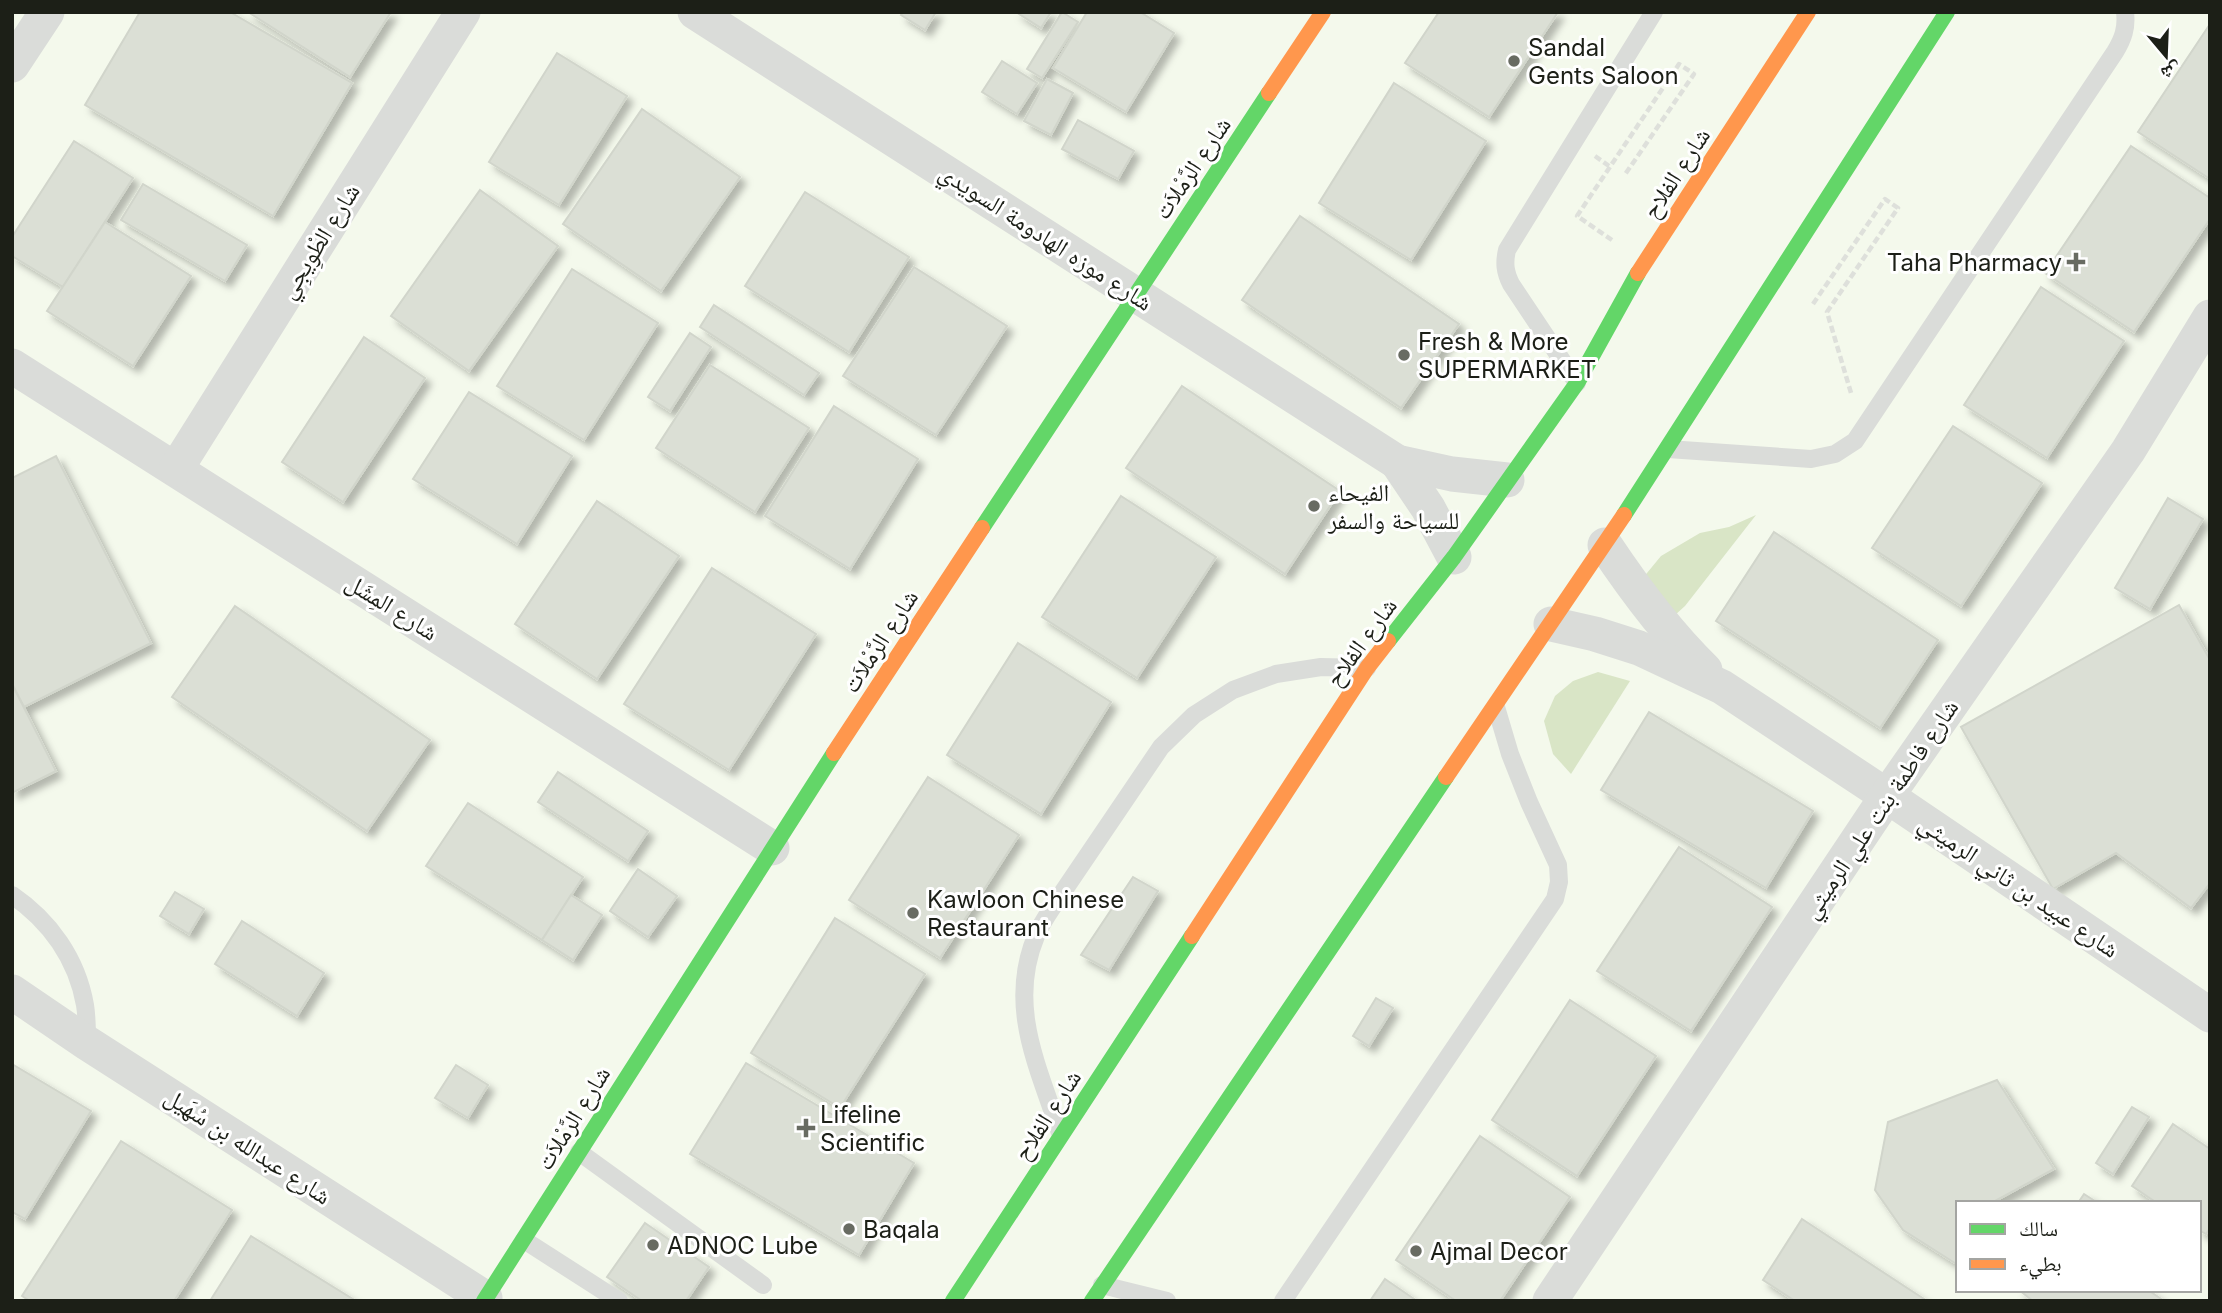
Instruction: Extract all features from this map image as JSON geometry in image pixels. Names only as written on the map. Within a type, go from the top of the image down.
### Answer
[{"type":"main road","name":"شارع الرَّمْلاَت","points":[[485,1300],[772,848],[1323,12]]},
{"type":"main road","name":"شارع الفلاح","points":[[953,1301],[1367,668],[1454,557],[1577,383],[1644,263],[1808,12]]},
{"type":"main road","points":[[1092,1301],[1605,545],[1947,12]]},
{"type":"street","points":[[12,65],[47,12]]},
{"type":"street","name":"شارع الطْوِيجِي","points":[[176,469],[463,12]]},
{"type":"street","name":"شارع موزه الهادومة السويدي","points":[[695,12],[1397,463],[1452,474],[1507,480]]},
{"type":"street","name":"شارع فاطمة بنت علي الرميثي","points":[[1550,1301],[1888,796],[2128,451],[2210,317]]},
{"type":"street","name":"شارع المِشَل","points":[[12,366],[772,848]]},
{"type":"street","name":"شارع موزه الهادومة السويدي","points":[[1397,463],[1428,508],[1454,557]]},
{"type":"street","name":"شارع عبيد بن ثاني الرميثي","points":[[1605,545],[1658,620],[1722,687]]},
{"type":"street","name":"شارع عبيد بن ثاني الرميثي","points":[[1551,624],[1639,648],[1722,687],[1888,796],[2210,1016]]},
{"type":"street","name":"شارع عبدالله بن سُهَيل","points":[[12,992],[485,1300]]},
{"type":"lane","points":[[1577,383],[1511,284],[1504,262],[1507,250],[1654,12]]},
{"type":"lane","points":[[1668,449],[1823,458],[1846,449],[1863,430],[2115,52],[2126,28],[2125,12]]},
{"type":"lane","points":[[1061,1136],[1025,1021],[1023,991],[1027,962],[1037,933],[1052,908],[1161,747],[1194,715],[1233,690],[1276,674],[1321,667],[1367,668]]},
{"type":"lane","points":[[1283,1301],[1555,899],[1559,883],[1558,865],[1524,790],[1495,704]]},
{"type":"lane","points":[[12,895],[32,909],[57,937],[75,970],[85,1006],[87,1043]]},
{"type":"lane","points":[[579,1152],[763,1285]]},
{"type":"lane","points":[[524,1240],[619,1301]]},
{"type":"lane","points":[[1102,1284],[1167,1301]]},
{"type":"path","points":[[1624,176],[1694,74],[1678,64],[1577,216],[1644,263]]},
{"type":"path","points":[[1813,303],[1885,199],[1898,208],[1827,312],[1863,430]]},
{"type":"green space","points":[[1756,515],[1685,606],[1665,624],[1633,590],[1661,556],[1700,533],[1729,527]]},
{"type":"green space","points":[[1598,672],[1630,681],[1571,774],[1553,754],[1544,721],[1555,696],[1573,681]]},
{"type":"building","points":[[140,12],[230,12],[352,83],[273,216],[85,105]]},
{"type":"building","points":[[248,12],[391,12],[350,77]]},
{"type":"building","points":[[903,12],[936,12],[925,30],[901,15]]},
{"type":"building","points":[[1016,12],[1051,12],[1041,28]]},
{"type":"building","points":[[1062,12],[1078,22],[1042,78],[1027,69]]},
{"type":"building","points":[[1087,12],[1140,12],[1174,33],[1126,112],[1053,68]]},
{"type":"building","points":[[1439,12],[1558,12],[1489,117],[1405,63]]},
{"type":"building","points":[[2210,24],[2210,179],[2138,132]]},
{"type":"building","points":[[557,53],[627,96],[559,205],[489,162]]},
{"type":"building","points":[[1002,61],[1037,83],[1017,114],[982,92]]},
{"type":"building","points":[[1047,79],[1073,93],[1051,135],[1024,121]]},
{"type":"building","points":[[1394,83],[1486,141],[1411,260],[1319,203]]},
{"type":"building","points":[[642,109],[740,177],[661,291],[563,224]]},
{"type":"building","points":[[1078,120],[1134,151],[1118,179],[1062,149]]},
{"type":"building","points":[[74,141],[133,178],[63,287],[12,256],[12,237]]},
{"type":"building","points":[[2131,146],[2210,198],[2210,219],[2134,332],[2045,273]]},
{"type":"building","points":[[143,184],[247,245],[225,281],[121,220]]},
{"type":"building","points":[[480,190],[558,246],[469,371],[391,316]]},
{"type":"building","points":[[805,192],[909,257],[849,352],[745,286]]},
{"type":"building","points":[[1300,216],[1459,324],[1401,408],[1242,300]]},
{"type":"building","points":[[105,222],[191,276],[133,366],[47,311]]},
{"type":"building","points":[[914,267],[1007,326],[936,435],[843,376]]},
{"type":"building","points":[[572,269],[658,323],[584,440],[497,386]]},
{"type":"building","points":[[2041,287],[2124,341],[2047,458],[1964,405]]},
{"type":"building","points":[[714,305],[819,373],[804,395],[700,327]]},
{"type":"building","points":[[690,333],[711,347],[670,411],[648,397]]},
{"type":"building","points":[[364,337],[425,378],[343,502],[282,462]]},
{"type":"building","points":[[710,365],[809,428],[755,512],[656,448]]},
{"type":"building","points":[[1182,386],[1340,491],[1285,574],[1126,468]]},
{"type":"building","points":[[469,392],[572,456],[517,544],[413,479]]},
{"type":"building","points":[[834,406],[918,459],[850,569],[765,516]]},
{"type":"building","points":[[1953,426],[2042,483],[1961,606],[1872,548]]},
{"type":"building","points":[[56,456],[151,643],[24,707],[12,684],[12,478]]},
{"type":"building","points":[[1121,496],[1216,557],[1137,678],[1042,617]]},
{"type":"building","points":[[2168,498],[2203,519],[2150,609],[2115,588]]},
{"type":"building","points":[[597,501],[679,556],[597,679],[515,624]]},
{"type":"building","points":[[1774,532],[1938,640],[1880,728],[1716,621]]},
{"type":"building","points":[[712,568],[816,634],[729,770],[624,704]]},
{"type":"building","points":[[2179,605],[2210,660],[2210,883],[2191,908],[2116,853],[2053,889],[1961,727]]},
{"type":"building","points":[[235,606],[430,740],[367,831],[172,697]]},
{"type":"building","points":[[1018,643],[1111,702],[1041,814],[947,755]]},
{"type":"building","points":[[12,684],[56,771],[12,793]]},
{"type":"building","points":[[1649,712],[1813,811],[1766,888],[1601,790]]},
{"type":"building","points":[[558,772],[648,831],[628,861],[538,802]]},
{"type":"building","points":[[928,777],[1019,835],[940,958],[849,900]]},
{"type":"building","points":[[468,803],[583,877],[542,940],[426,866]]},
{"type":"building","points":[[1679,847],[1772,907],[1691,1031],[1597,971]]},
{"type":"building","points":[[638,869],[677,896],[648,937],[610,911]]},
{"type":"building","points":[[1133,877],[1158,891],[1109,970],[1081,955]]},
{"type":"building","points":[[175,892],[204,909],[189,934],[160,916]]},
{"type":"building","points":[[571,895],[602,915],[573,960],[542,940]]},
{"type":"building","points":[[835,918],[925,974],[840,1108],[751,1053]]},
{"type":"building","points":[[242,921],[324,973],[297,1016],[215,964]]},
{"type":"building","points":[[1376,998],[1393,1008],[1369,1046],[1353,1036]]},
{"type":"building","points":[[1570,1000],[1656,1056],[1577,1176],[1492,1120]]},
{"type":"building","points":[[746,1063],[914,1163],[859,1255],[690,1154]]},
{"type":"building","points":[[12,1064],[91,1111],[25,1219],[12,1212]]},
{"type":"building","points":[[456,1065],[488,1085],[468,1118],[435,1098]]},
{"type":"building","points":[[1997,1080],[2054,1169],[1995,1201],[1956,1201],[1956,1264],[1903,1230],[1875,1190],[1888,1122]]},
{"type":"building","points":[[2132,1107],[2149,1117],[2113,1174],[2096,1163]]},
{"type":"building","points":[[2173,1124],[2210,1149],[2210,1228],[2206,1234],[2201,1231],[2201,1201],[2154,1201],[2132,1186]]},
{"type":"building","points":[[1480,1136],[1570,1197],[1500,1301],[1456,1301],[1396,1260]]},
{"type":"building","points":[[121,1141],[232,1210],[174,1301],[30,1301],[22,1296]]},
{"type":"building","points":[[2084,1194],[2095,1201],[2079,1201]]},
{"type":"building","points":[[1802,1219],[1927,1301],[1795,1301],[1763,1280]]},
{"type":"building","name":"ADNOC Lube","points":[[645,1223],[709,1267],[686,1301],[642,1301],[607,1277]]},
{"type":"building","points":[[251,1236],[356,1301],[210,1301]]},
{"type":"building","points":[[1385,1279],[1417,1301],[1370,1301]]},
{"type":"building","points":[[2022,1292],[2151,1292],[2164,1301],[2033,1301]]},
{"type":"traffic: fast","points":[[1624,515],[1947,12]]},
{"type":"traffic: fast","points":[[982,528],[1269,93]]},
{"type":"traffic: fast","points":[[1388,641],[1454,557],[1577,383],[1638,273]]},
{"type":"traffic: fast","points":[[484,1301],[834,753]]},
{"type":"traffic: fast","points":[[1092,1301],[1446,777]]},
{"type":"traffic: fast","points":[[953,1301],[1192,936]]},
{"type":"traffic: slow","points":[[1269,93],[1323,12]]},
{"type":"traffic: slow","points":[[1638,273],[1808,12]]},
{"type":"traffic: slow","points":[[1446,777],[1624,515]]},
{"type":"traffic: slow","points":[[834,753],[982,528]]},
{"type":"traffic: slow","points":[[1192,936],[1367,668],[1388,641]]},
{"type":"place","name":"Sandal Gents Saloon","points":[[1514,61]]},
{"type":"place","name":"Taha Pharmacy","points":[[2076,262]]},
{"type":"place","name":"Fresh & More SUPERMARKET","points":[[1404,355]]},
{"type":"place","name":"الفيحاء للسياحة والسفر","points":[[1314,506]]},
{"type":"place","name":"Kawloon Chinese Restaurant","points":[[913,913]]},
{"type":"place","name":"Lifeline Scientific","points":[[806,1128]]},
{"type":"place","name":"Baqala","points":[[849,1229]]},
{"type":"place","name":"ADNOC Lube","points":[[653,1245]]},
{"type":"place","name":"Ajmal Decor","points":[[1416,1251]]}]
